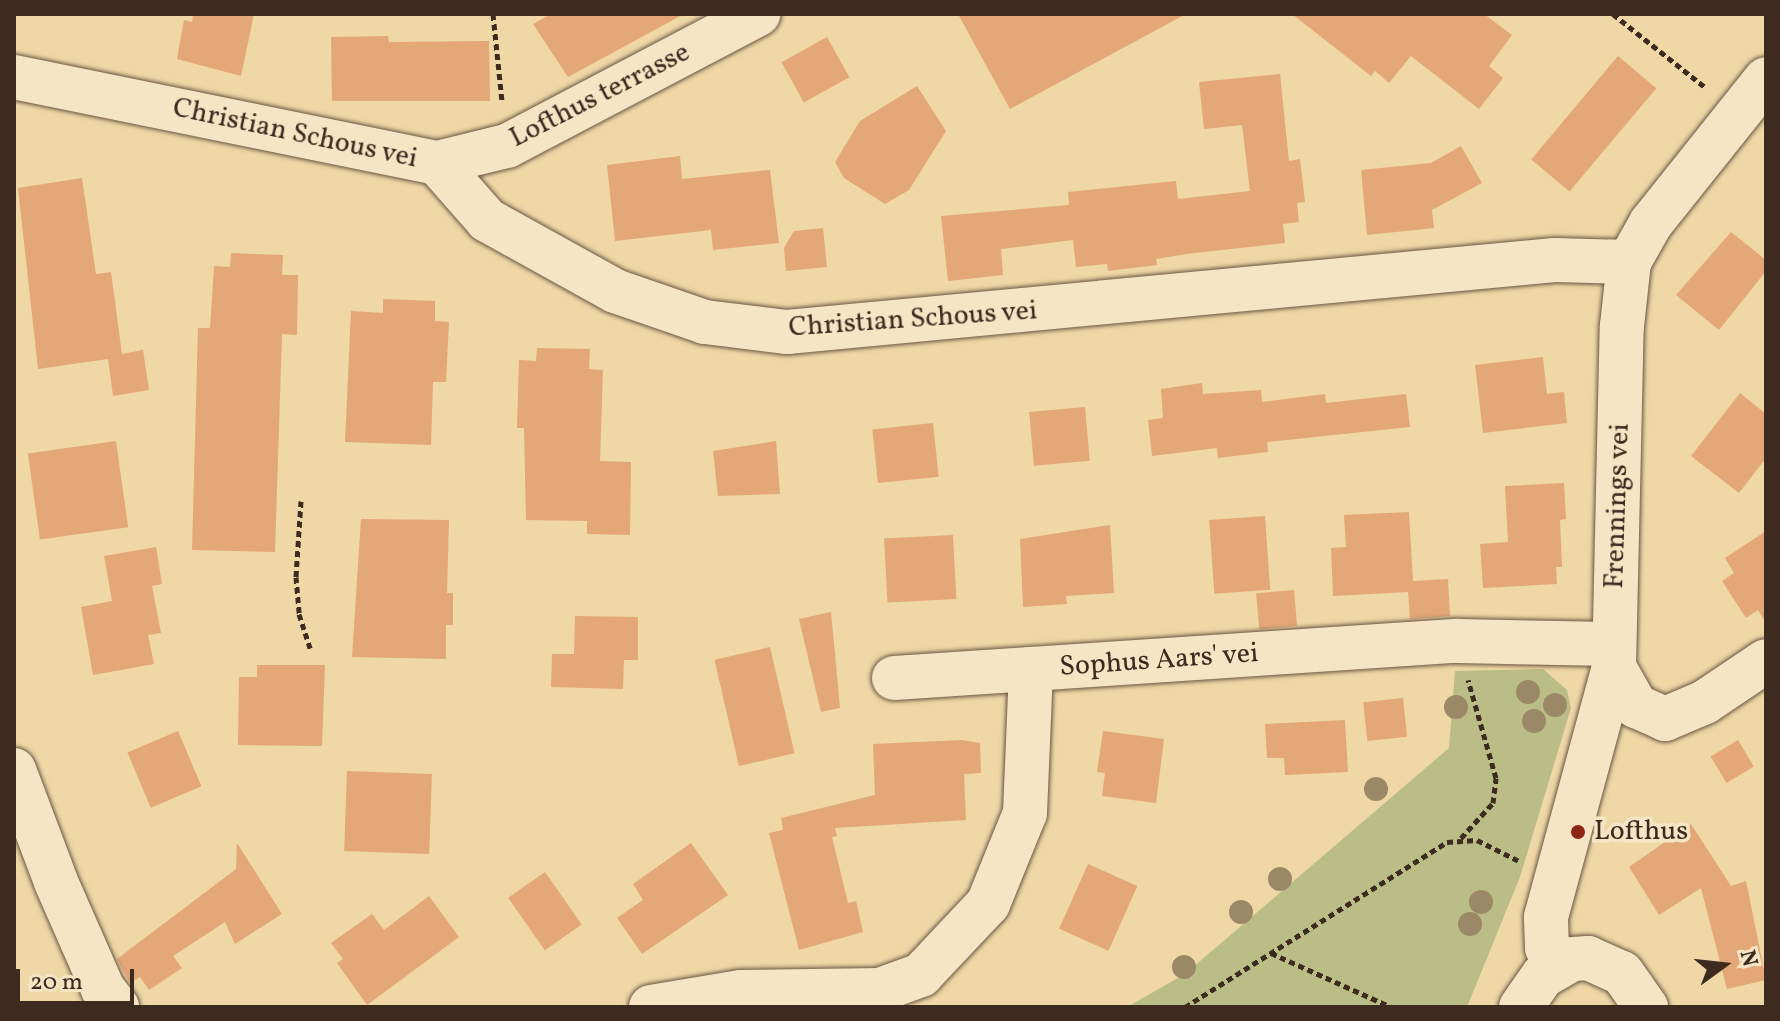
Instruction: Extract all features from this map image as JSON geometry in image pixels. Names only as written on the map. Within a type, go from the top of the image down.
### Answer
[{"type":"street","name":"Lofthus terrasse","points":[[437,163],[507,146],[758,14]]},
{"type":"street","name":"Christian Schous vei","points":[[14,77],[437,163],[487,220],[615,291],[705,322],[787,332],[1555,260],[1629,262]]},
{"type":"street","name":"Frennings vei","points":[[1556,967],[1547,948],[1546,917],[1613,655],[1629,262],[1651,223],[1766,79]]},
{"type":"street","name":"Sophus Aars' vei","points":[[651,1007],[741,992],[880,990],[921,975],[988,904],[1025,813],[1031,669],[1458,641],[1613,655]]},
{"type":"street","points":[[1613,655],[1636,706],[1665,719],[1705,702],[1766,661]]},
{"type":"street","points":[[894,678],[1031,669]]},
{"type":"street","points":[[14,770],[56,882],[103,989],[117,1007]]},
{"type":"street","points":[[1521,1007],[1534,986],[1556,967],[1573,959],[1604,962],[1622,973],[1646,1007]]},
{"type":"path","points":[[493,14],[507,146]]},
{"type":"path","points":[[1613,14],[1708,89]]},
{"type":"path","points":[[301,501],[296,577],[299,614],[310,648]]},
{"type":"path","points":[[1185,1007],[1460,838],[1493,803],[1496,778],[1458,641]]},
{"type":"path","points":[[1460,838],[1477,840],[1526,864]]},
{"type":"path","points":[[1270,953],[1391,1007]]},
{"type":"green space","points":[[1543,669],[1567,690],[1571,708],[1520,877],[1467,1007],[1127,1007],[1185,974],[1449,748],[1455,671]]},
{"type":"building","points":[[193,14],[254,14],[241,76],[177,59],[184,20],[192,22]]},
{"type":"building","points":[[551,14],[684,14],[568,77],[533,24]]},
{"type":"building","points":[[958,14],[1186,14],[1010,109]]},
{"type":"building","points":[[1292,14],[1484,14],[1512,35],[1489,66],[1503,78],[1479,109],[1411,56],[1389,83],[1375,71],[1371,76]]},
{"type":"building","points":[[388,36],[389,42],[489,41],[490,101],[332,101],[331,37]]},
{"type":"building","points":[[827,37],[849,77],[804,102],[782,62]]},
{"type":"building","points":[[1618,56],[1656,88],[1570,192],[1531,159]]},
{"type":"building","points":[[1280,74],[1289,161],[1300,159],[1305,202],[1297,203],[1299,222],[1283,224],[1285,243],[1186,254],[1156,259],[1157,265],[1108,271],[1107,264],[1076,267],[1073,240],[1001,249],[1003,275],[948,281],[941,216],[1069,205],[1068,192],[1176,181],[1178,199],[1250,191],[1242,125],[1204,129],[1199,82]]},
{"type":"building","points":[[917,86],[946,131],[909,190],[885,204],[844,178],[835,162],[860,121]]},
{"type":"building","points":[[1461,146],[1482,183],[1432,210],[1434,228],[1367,235],[1361,170],[1431,163]]},
{"type":"building","points":[[680,156],[682,179],[770,170],[779,243],[713,250],[711,230],[615,241],[607,165]]},
{"type":"building","points":[[82,178],[96,274],[111,272],[122,354],[143,350],[149,390],[113,396],[108,359],[38,369],[18,188]]},
{"type":"building","points":[[823,228],[827,267],[786,271],[784,248],[794,231]]},
{"type":"building","points":[[1731,232],[1766,260],[1766,271],[1719,330],[1676,295]]},
{"type":"building","points":[[231,253],[283,255],[282,275],[298,275],[297,335],[282,334],[275,552],[192,550],[198,328],[210,328],[214,266],[230,267]]},
{"type":"building","points":[[383,299],[435,301],[435,321],[449,322],[446,382],[433,382],[431,445],[345,442],[351,311],[383,313]]},
{"type":"building","points":[[537,348],[590,349],[589,369],[603,370],[600,461],[631,462],[630,535],[587,534],[587,521],[526,520],[524,428],[517,428],[519,360],[536,361]]},
{"type":"building","points":[[1543,357],[1547,394],[1564,392],[1567,423],[1483,433],[1475,365]]},
{"type":"building","points":[[1202,383],[1203,394],[1261,390],[1262,402],[1325,394],[1326,403],[1406,394],[1410,427],[1267,442],[1268,452],[1218,458],[1217,448],[1152,456],[1148,420],[1163,418],[1161,389]]},
{"type":"building","points":[[1740,393],[1766,414],[1766,458],[1739,493],[1691,456]]},
{"type":"building","points":[[1085,407],[1090,461],[1034,466],[1029,412]]},
{"type":"building","points":[[933,423],[939,477],[878,483],[872,429]]},
{"type":"building","points":[[116,441],[128,527],[40,540],[28,453]]},
{"type":"building","points":[[776,441],[780,494],[718,496],[713,451]]},
{"type":"building","points":[[1564,483],[1566,519],[1560,520],[1562,567],[1556,567],[1557,584],[1483,588],[1480,544],[1508,542],[1505,486]]},
{"type":"building","points":[[1409,512],[1413,581],[1448,579],[1450,616],[1410,619],[1408,592],[1333,596],[1331,548],[1346,547],[1344,515]]},
{"type":"building","points":[[1265,516],[1270,590],[1214,594],[1209,520]]},
{"type":"building","points":[[361,519],[449,520],[447,593],[453,593],[453,625],[446,625],[446,659],[352,657]]},
{"type":"building","points":[[1110,525],[1114,593],[1066,596],[1067,604],[1023,607],[1020,539]]},
{"type":"building","points":[[1766,531],[1766,623],[1758,610],[1746,618],[1722,581],[1734,573],[1725,558]]},
{"type":"building","points":[[953,535],[956,599],[887,603],[884,539]]},
{"type":"building","points":[[156,547],[162,584],[152,586],[161,633],[148,635],[154,664],[93,675],[81,607],[112,601],[104,556]]},
{"type":"building","points":[[1294,590],[1297,626],[1259,629],[1256,593]]},
{"type":"building","points":[[831,612],[840,708],[821,712],[799,619]]},
{"type":"building","points":[[575,616],[638,617],[638,660],[624,660],[623,689],[551,687],[552,654],[574,654]]},
{"type":"building","points":[[770,647],[795,753],[739,766],[714,660]]},
{"type":"building","points":[[257,665],[325,665],[322,746],[238,745],[239,677],[257,677]]},
{"type":"building","points":[[1403,698],[1407,737],[1367,741],[1363,702]]},
{"type":"building","points":[[1345,720],[1348,772],[1285,775],[1284,758],[1267,758],[1265,724]]},
{"type":"building","points":[[178,731],[201,786],[151,808],[127,752]]},
{"type":"building","points":[[1103,731],[1164,739],[1156,803],[1102,796],[1105,773],[1097,772]]},
{"type":"building","points":[[962,740],[980,743],[981,773],[964,774],[966,820],[835,828],[837,836],[832,837],[848,903],[856,901],[863,932],[799,950],[769,833],[783,830],[781,818],[875,795],[873,744]]},
{"type":"building","points":[[1738,740],[1754,767],[1727,783],[1711,756]]},
{"type":"building","points":[[347,771],[432,774],[429,854],[344,851]]},
{"type":"building","points":[[1691,824],[1731,886],[1746,881],[1766,980],[1727,989],[1701,888],[1659,915],[1629,867]]},
{"type":"building","points":[[237,843],[282,914],[235,944],[225,922],[173,956],[182,968],[149,990],[140,977],[130,983],[117,959],[236,869]]},
{"type":"building","points":[[691,843],[728,895],[642,954],[617,918],[643,900],[633,884]]},
{"type":"building","points":[[1088,864],[1137,886],[1108,951],[1059,929]]},
{"type":"building","points":[[545,872],[582,924],[545,950],[508,898]]},
{"type":"building","points":[[429,896],[459,937],[367,1005],[337,963],[343,959],[331,943],[372,914],[384,930]]},
{"type":"place","name":"Lofthus","points":[[1578,832]]}]
